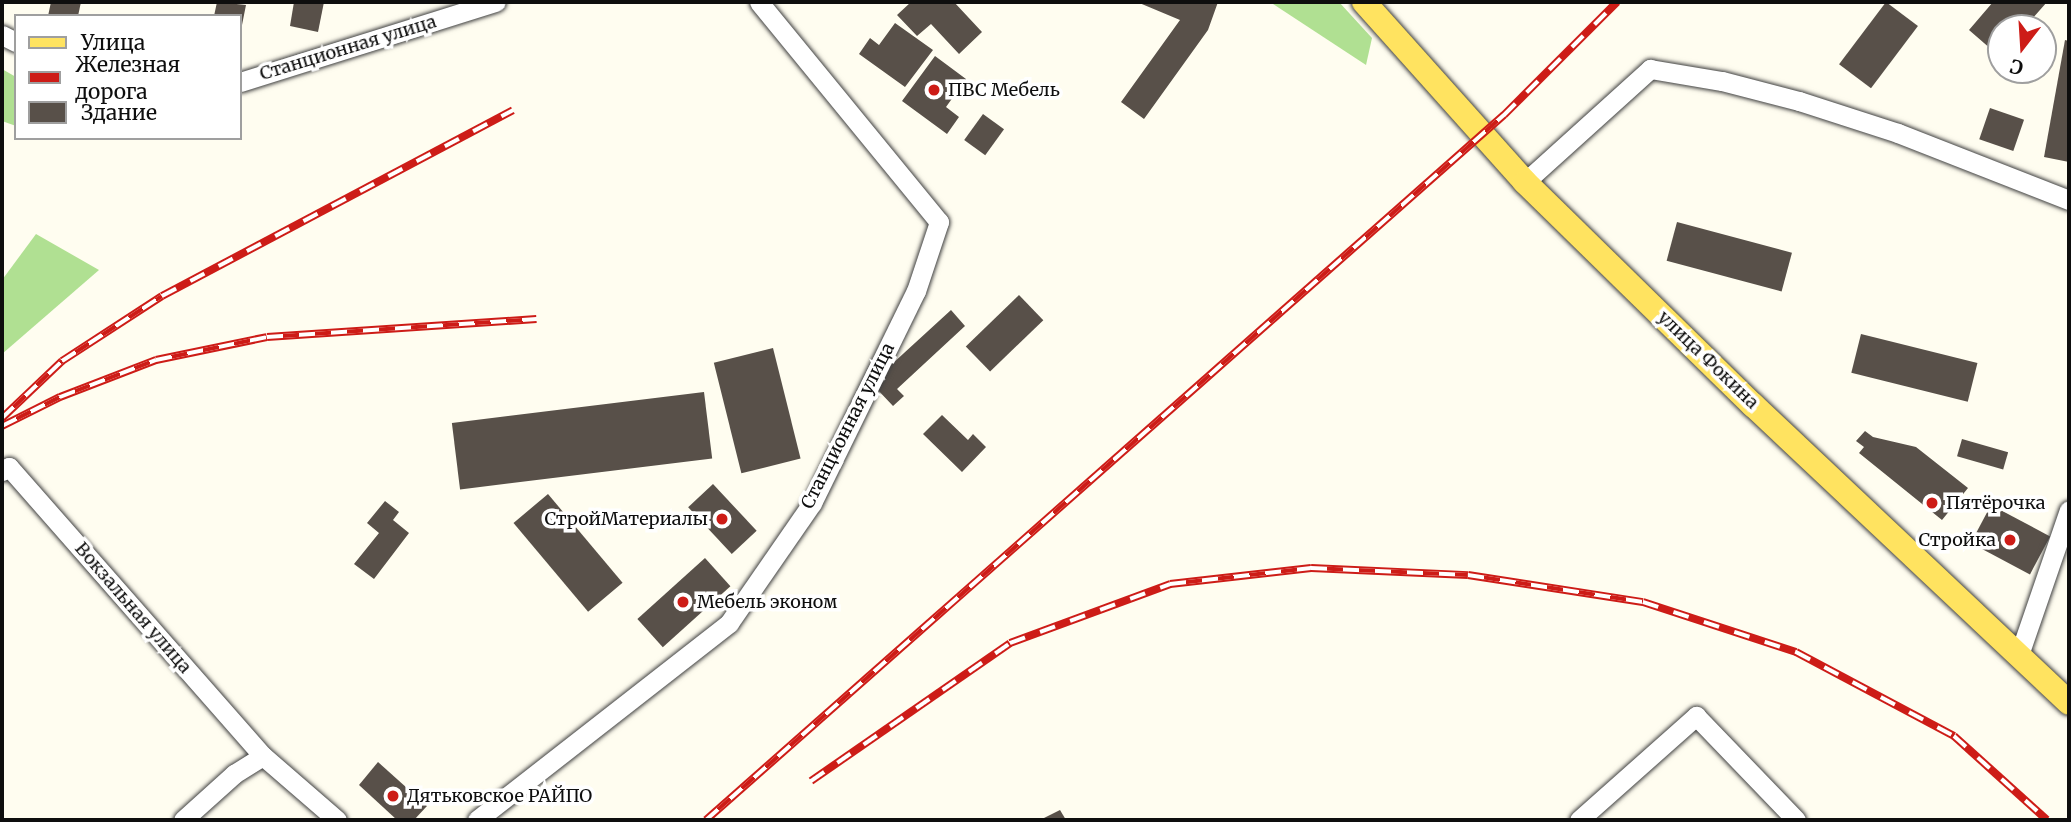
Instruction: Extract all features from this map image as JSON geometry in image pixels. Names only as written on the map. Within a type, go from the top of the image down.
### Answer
[{"type":"main road","name":"улица Фокина","points":[[1364,2],[1525,182],[1754,405],[2069,703]]},
{"type":"street","name":"Станционная улица","points":[[242,81],[496,2]]},
{"type":"street","name":"Станционная улица","points":[[477,820],[729,623],[812,503],[916,291],[939,222],[759,2]]},
{"type":"street","points":[[1525,182],[1650,69],[1722,81],[1898,132],[2069,200]]},
{"type":"street","name":"Вокзальная улица","points":[[2,471],[9,467],[263,756],[337,820]]},
{"type":"street","points":[[2019,655],[2069,510]]},
{"type":"street","points":[[1579,820],[1696,716],[1796,820]]},
{"type":"street","points":[[183,820],[233,774],[263,756]]},
{"type":"green space","points":[[1270,2],[1339,2],[1372,38],[1366,65]]},
{"type":"green space","points":[[2,69],[14,76],[14,125],[2,121]]},
{"type":"green space","points":[[36,234],[99,270],[2,354],[2,280]]},
{"type":"building","points":[[51,2],[81,2],[78,14],[48,14]]},
{"type":"building","points":[[217,2],[246,5],[242,25],[242,14],[214,14]]},
{"type":"building","points":[[294,2],[324,2],[318,32],[290,26]]},
{"type":"building","points":[[911,2],[954,2],[982,32],[959,54],[931,24],[917,36],[897,15]]},
{"type":"building","points":[[1137,2],[1218,2],[1208,30],[1144,119],[1121,102],[1180,20]]},
{"type":"building","points":[[1886,2],[1918,26],[1871,88],[1839,64]]},
{"type":"building","points":[[1993,2],[2047,2],[2036,14],[1987,14],[1987,46],[1969,30]]},
{"type":"building","points":[[895,23],[933,50],[905,87],[859,54],[870,38],[879,45]]},
{"type":"building","points":[[2065,40],[2069,41],[2069,162],[2044,157]]},
{"type":"building","name":"ПВС Мебель","points":[[935,56],[966,79],[946,107],[959,117],[947,134],[902,101]]},
{"type":"building","points":[[1990,108],[2024,120],[2013,151],[1979,139]]},
{"type":"building","points":[[983,114],[1004,129],[985,155],[964,140]]},
{"type":"building","points":[[1677,222],[1792,253],[1782,291],[1667,261]]},
{"type":"building","points":[[1019,295],[1043,320],[990,372],[966,346]]},
{"type":"building","points":[[951,310],[965,326],[897,389],[904,396],[893,406],[876,388],[885,380],[880,375]]},
{"type":"building","points":[[1861,334],[1977,363],[1968,402],[1851,373]]},
{"type":"building","points":[[773,348],[801,459],[741,473],[714,363]]},
{"type":"building","points":[[704,392],[712,459],[460,489],[452,423]]},
{"type":"building","points":[[942,415],[968,440],[973,434],[986,447],[962,472],[923,434]]},
{"type":"building","points":[[1865,431],[1873,437],[1916,447],[1968,488],[1942,520],[1859,453],[1864,447],[1856,441]]},
{"type":"building","points":[[1962,439],[2008,452],[2003,470],[1957,456]]},
{"type":"building","name":"СтройМатериалы","points":[[713,484],[757,531],[732,554],[688,507]]},
{"type":"building","points":[[548,494],[623,583],[588,612],[514,523]]},
{"type":"building","points":[[385,501],[399,512],[393,520],[409,533],[374,579],[354,564],[379,533],[367,523]]},
{"type":"building","name":"Стройка","points":[[1991,505],[2050,536],[2030,574],[1971,543]]},
{"type":"building","name":"Мебель эконом","points":[[705,558],[730,586],[663,647],[637,619]]},
{"type":"building","name":"Дятьковское РАЙПО","points":[[378,762],[427,806],[414,820],[397,820],[359,785]]},
{"type":"building","points":[[1060,810],[1066,820],[1040,820]]},
{"type":"railway","points":[[706,820],[1504,115],[1617,2]]},
{"type":"railway","points":[[2,418],[62,361],[162,296],[513,110]]},
{"type":"railway","points":[[2,426],[60,397],[156,360],[267,337],[536,319]]},
{"type":"railway","points":[[811,781],[1010,643],[1170,584],[1311,568],[1468,575],[1643,602],[1796,652],[1954,736],[2047,820]]},
{"type":"place","name":"ПВС Мебель","points":[[934,90]]},
{"type":"place","name":"Пятёрочка","points":[[1932,503]]},
{"type":"place","name":"СтройМатериалы","points":[[722,519]]},
{"type":"place","name":"Стройка","points":[[2010,540]]},
{"type":"place","name":"Мебель эконом","points":[[683,602]]},
{"type":"place","name":"Дятьковское РАЙПО","points":[[393,796]]}]
